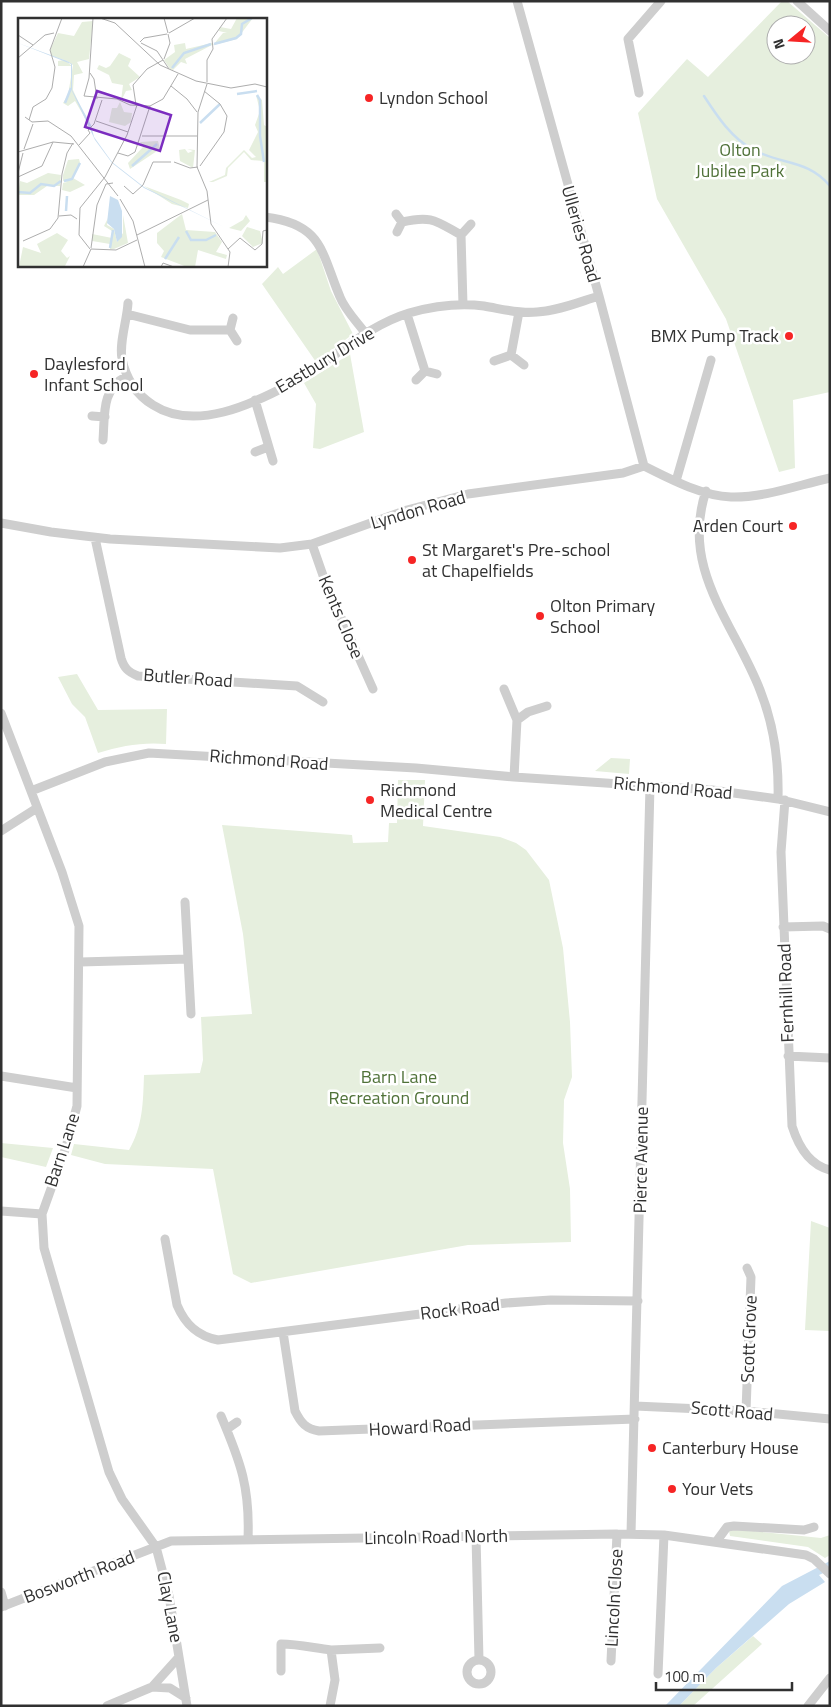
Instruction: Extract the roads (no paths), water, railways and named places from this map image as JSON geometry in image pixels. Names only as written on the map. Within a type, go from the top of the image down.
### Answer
[{"type":"street","name":"Ulleries Road","points":[[517,1],[644,466]]},
{"type":"street","points":[[797,1],[830,31]]},
{"type":"street","points":[[805,8],[813,1]]},
{"type":"street","points":[[639,93],[628,38],[655,3]]},
{"type":"street","points":[[396,214],[402,222]]},
{"type":"street","points":[[266,217],[304,229],[317,241],[325,255],[341,299],[366,334]]},
{"type":"street","points":[[402,222],[420,218],[432,219],[462,235]]},
{"type":"street","points":[[398,232],[402,222]]},
{"type":"street","points":[[463,305],[462,235],[471,224]]},
{"type":"street","name":"Eastbury Drive","points":[[128,303],[121,352],[127,376],[142,396],[169,414],[197,417],[223,412],[292,383],[366,334],[407,314],[437,306],[463,305],[519,312],[537,312],[555,309],[599,296]]},
{"type":"street","points":[[511,354],[519,312]]},
{"type":"street","points":[[127,314],[190,330],[230,330]]},
{"type":"street","points":[[407,314],[425,371]]},
{"type":"street","points":[[233,318],[230,330],[237,341]]},
{"type":"street","points":[[494,361],[511,354]]},
{"type":"street","points":[[511,354],[524,365]]},
{"type":"street","points":[[676,482],[711,360]]},
{"type":"street","points":[[425,371],[437,374]]},
{"type":"street","points":[[416,380],[425,371]]},
{"type":"street","points":[[103,440],[106,402],[111,387],[127,376]]},
{"type":"street","points":[[255,400],[273,461]]},
{"type":"street","points":[[92,416],[105,417]]},
{"type":"street","points":[[255,452],[268,447]]},
{"type":"street","points":[[644,466],[676,482],[731,497],[759,494],[830,478]]},
{"type":"street","name":"Lyndon Road","points":[[1,523],[95,538],[280,548],[312,544],[378,520],[446,499],[623,473],[644,466]]},
{"type":"street","name":"Fernhill Road","points":[[706,491],[699,530],[702,565],[710,590],[735,636],[763,697],[779,770],[782,799],[783,927],[792,1126],[797,1141],[806,1155],[815,1163],[830,1170]]},
{"type":"street","name":"Butler Road","points":[[95,538],[123,663],[131,673],[138,676],[297,686],[323,702]]},
{"type":"street","name":"Kents Close","points":[[312,544],[326,584],[372,689]]},
{"type":"street","points":[[504,689],[518,720],[514,777]]},
{"type":"street","points":[[518,720],[528,712],[547,706]]},
{"type":"street","name":"Barn Lane","points":[[1,713],[75,907],[79,926],[78,1088],[74,1122],[42,1214],[42,1232],[47,1260],[109,1472],[122,1499],[156,1547]]},
{"type":"street","name":"Richmond Road","points":[[31,792],[105,762],[149,754],[416,768],[514,777],[712,790],[782,799],[830,812]]},
{"type":"street","name":"Pierce Avenue","points":[[631,1534],[650,786]]},
{"type":"street","points":[[1,831],[37,808]]},
{"type":"street","points":[[185,902],[191,1014]]},
{"type":"street","points":[[783,927],[823,926],[830,929]]},
{"type":"street","points":[[80,962],[188,959]]},
{"type":"street","points":[[788,1056],[830,1058]]},
{"type":"street","points":[[1,1076],[78,1088]]},
{"type":"street","points":[[1,1211],[42,1214]]},
{"type":"street","name":"Rock Road","points":[[165,1239],[177,1305],[185,1322],[198,1333],[218,1340],[506,1303],[551,1300],[638,1301]]},
{"type":"street","name":"Scott Grove","points":[[746,1411],[751,1277],[747,1268]]},
{"type":"street","name":"Howard Road","points":[[283,1332],[294,1411],[300,1422],[311,1430],[635,1419]]},
{"type":"street","name":"Scott Road","points":[[635,1406],[746,1411],[830,1419]]},
{"type":"street","points":[[221,1416],[236,1450],[246,1481],[249,1506],[248,1539]]},
{"type":"street","points":[[227,1429],[237,1422]]},
{"type":"street","points":[[716,1542],[727,1527],[804,1530],[814,1527]]},
{"type":"street","name":"Lincoln Close","points":[[610,1661],[617,1534]]},
{"type":"street","points":[[658,1674],[664,1535]]},
{"type":"street","name":"Lincoln Road North","points":[[156,1547],[171,1541],[248,1539],[664,1535],[812,1557],[830,1574]]},
{"type":"street","points":[[476,1536],[480,1660]]},
{"type":"street","name":"Bosworth Road","points":[[3,1606],[156,1547]]},
{"type":"street","name":"Clay Lane","points":[[107,1706],[152,1687],[179,1657],[169,1596],[156,1547]]},
{"type":"street","points":[[1,1592],[3,1606]]},
{"type":"street","points":[[281,1672],[281,1644],[301,1644],[312,1648],[331,1650],[380,1648]]},
{"type":"street","points":[[330,1706],[335,1680],[331,1650]]},
{"type":"street","points":[[179,1657],[186,1702]]},
{"type":"street","points":[[808,1706],[830,1678]]},
{"type":"street","points":[[152,1687],[170,1688],[186,1702]]},
{"type":"water","points":[[830,1561],[830,1570],[819,1575],[825,1582],[789,1604],[716,1668],[679,1706],[665,1706],[782,1586]]},
{"type":"waterway","points":[[704,96],[714,111],[739,140],[764,155],[813,171],[830,186]]},
{"type":"place","name":"Lyndon School","points":[[369,98]]},
{"type":"place","name":"BMX Pump Track","points":[[789,336]]},
{"type":"place","name":"Daylesford Infant School","points":[[34,374]]},
{"type":"place","name":"Arden Court","points":[[793,526]]},
{"type":"place","name":"St Margaret's Pre-school at Chapelfields","points":[[412,560]]},
{"type":"place","name":"Olton Primary School","points":[[540,616]]},
{"type":"place","name":"Richmond Medical Centre","points":[[370,800]]},
{"type":"place","name":"Canterbury House","points":[[652,1448]]},
{"type":"place","name":"Your Vets","points":[[672,1489]]},
{"type":"park label","name":"Olton Jubilee Park","points":[[740,160]]},
{"type":"park label","name":"Barn Lane Recreation Ground","points":[[399,1087]]}]
